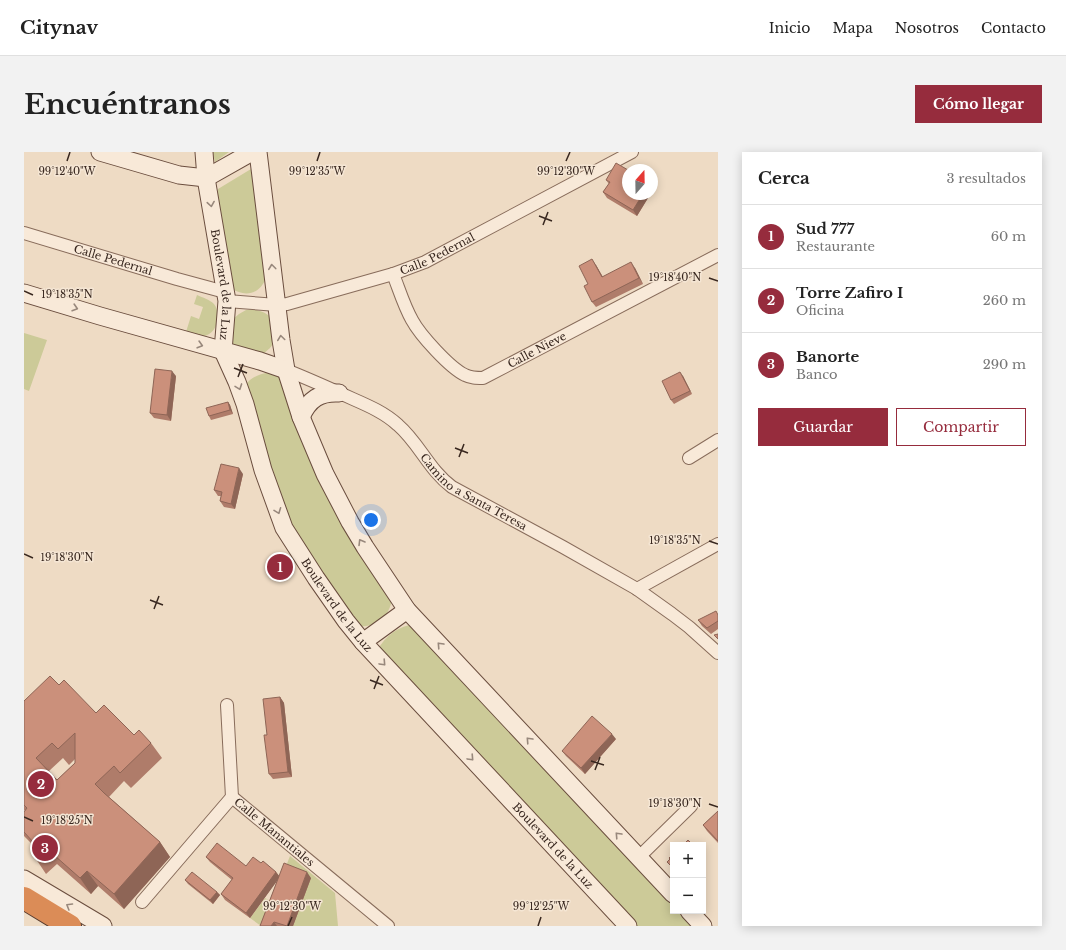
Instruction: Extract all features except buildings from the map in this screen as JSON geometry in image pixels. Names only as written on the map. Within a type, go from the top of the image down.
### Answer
[{"type":"highway","points":[[24,898],[70,926]]},
{"type":"highway","points":[[24,913],[47,926]]},
{"type":"street","points":[[100,152],[179,175],[206,178],[252,152]]},
{"type":"street","name":"Boulevard de la Luz","points":[[204,152],[206,178],[226,297],[223,351],[237,382],[263,470],[284,528],[316,578],[346,621],[363,642],[628,926]]},
{"type":"street","points":[[258,152],[286,370],[301,417],[325,474],[350,522],[407,610],[670,891]]},
{"type":"street","name":"Calle Pedernal","points":[[24,233],[177,279],[226,297],[277,305],[287,304],[393,274],[432,259],[632,152]]},
{"type":"street","name":"Calle Nieve","points":[[393,274],[412,320],[425,338],[460,372],[468,376],[483,378],[718,255]]},
{"type":"street","name":"Camino a Santa Teresa","points":[[24,293],[260,361],[339,392],[382,413],[398,425],[411,438],[437,474],[452,487],[637,589],[672,614],[718,653]]},
{"type":"street","points":[[301,417],[307,405],[318,397],[332,392],[339,392]]},
{"type":"street","points":[[689,458],[718,440]]},
{"type":"street","points":[[637,589],[718,544]]},
{"type":"street","points":[[363,642],[407,610]]},
{"type":"street","points":[[227,705],[232,796]]},
{"type":"street","name":"Calle Manantiales","points":[[142,902],[232,796],[388,926]]},
{"type":"street","points":[[638,857],[691,806]]},
{"type":"street","points":[[24,879],[103,926]]},
{"type":"street","points":[[692,914],[703,926]]},
{"type":"shaded area","points":[[213,152],[229,152],[215,162]]},
{"type":"shaded area","points":[[251,169],[266,278],[260,288],[256,291],[252,293],[242,293],[231,288],[213,206],[218,189]]},
{"type":"shaded area","points":[[197,295],[214,304],[218,313],[218,319],[214,329],[211,333],[201,336],[186,332],[191,316],[199,319],[203,307],[194,304]]},
{"type":"shaded area","points":[[253,309],[267,314],[272,321],[273,343],[271,347],[263,354],[234,348],[230,341],[233,319],[246,310]]},
{"type":"shaded area","points":[[24,333],[47,340],[29,391],[24,389]]},
{"type":"shaded area","points":[[266,373],[273,374],[283,379],[392,599],[388,612],[376,623],[357,626],[299,541],[281,502],[245,385],[254,377]]},
{"type":"shaded area","points":[[416,624],[670,903],[670,914],[680,914],[691,926],[634,926],[377,651],[384,640],[393,632]]},
{"type":"shaded area","points":[[290,856],[335,893],[338,926],[261,926],[250,918],[265,898],[272,902]]},
{"type":"place","name":"Sud 777","points":[[280,567]]},
{"type":"place","name":"Torre Zafiro I","points":[[41,784]]},
{"type":"place","name":"Banorte","points":[[45,848]]}]
